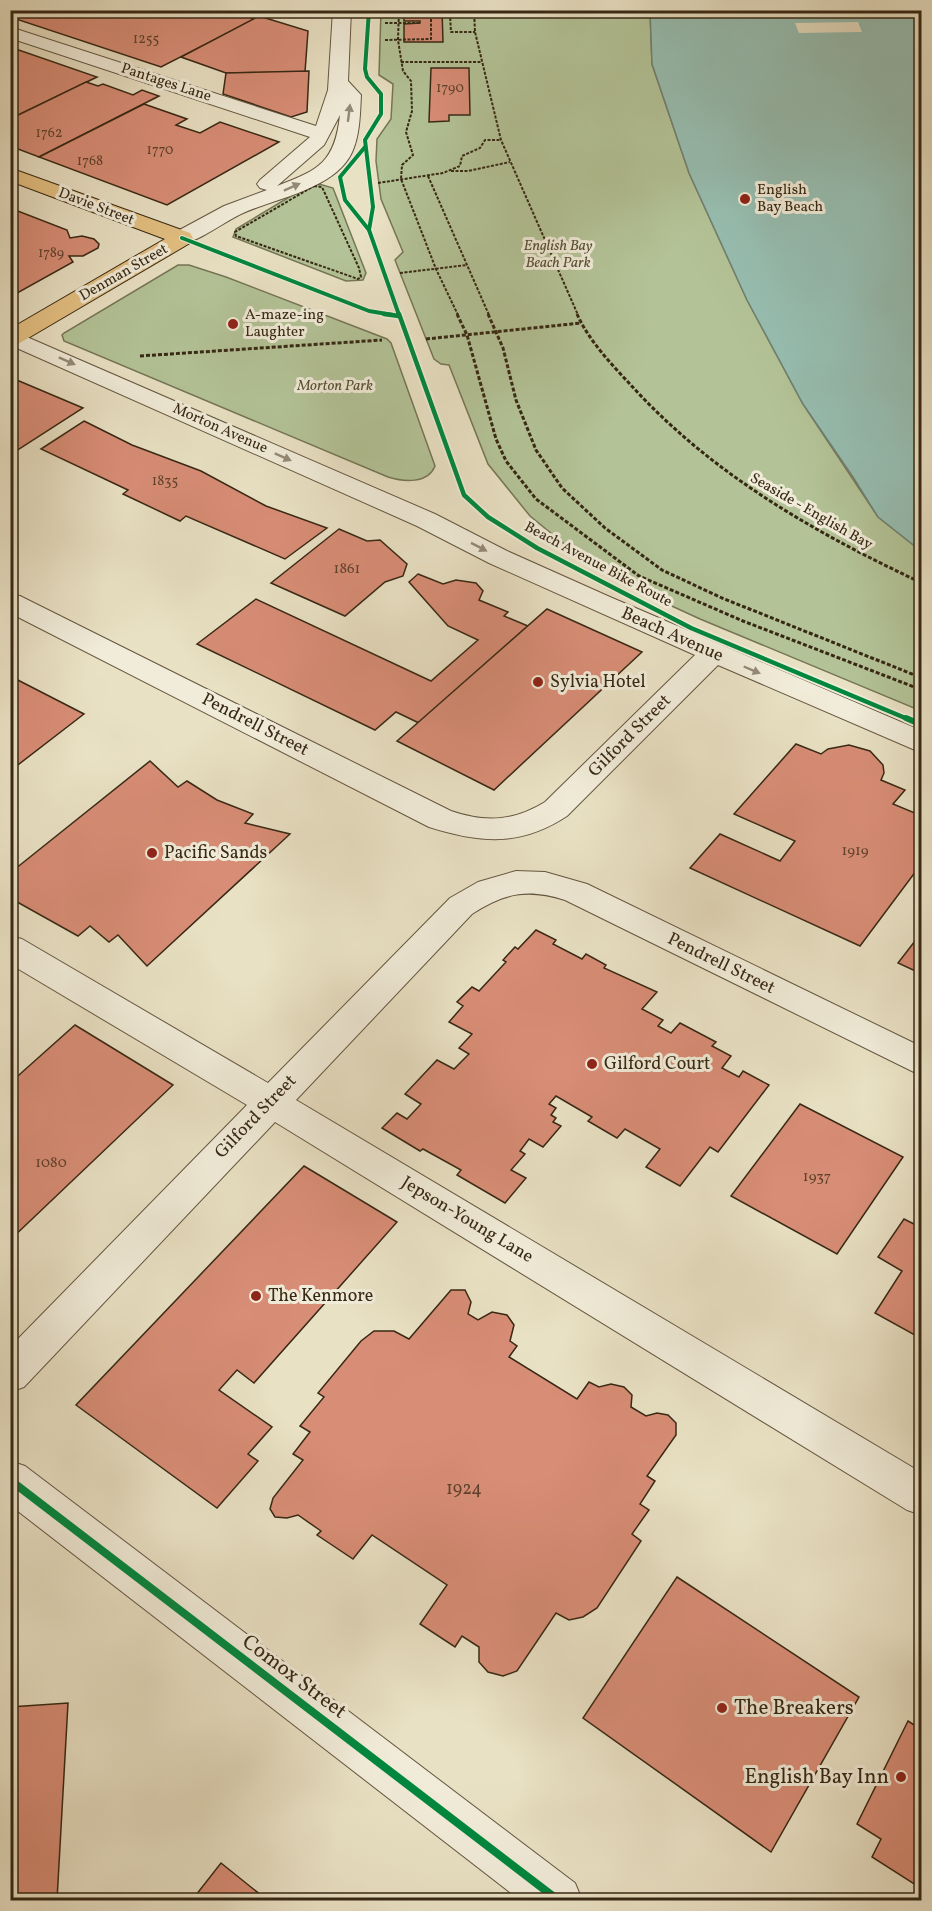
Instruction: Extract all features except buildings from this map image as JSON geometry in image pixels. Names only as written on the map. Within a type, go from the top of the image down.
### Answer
[{"type":"main road","name":"Davie Street","points":[[10,174],[182,238]]},
{"type":"main road","name":"Denman Street","points":[[12,338],[182,238]]},
{"type":"street","points":[[321,134],[339,83],[342,10]]},
{"type":"street","name":"Pantages Lane","points":[[10,32],[321,134]]},
{"type":"street","name":"Denman Street","points":[[237,207],[295,187],[327,167],[340,155],[345,147],[351,95],[339,83]]},
{"type":"street","name":"Denman Street","points":[[182,238],[237,207],[301,157],[321,134]]},
{"type":"street","name":"Morton Avenue","points":[[12,338],[426,520]]},
{"type":"street","name":"Beach Avenue","points":[[426,520],[498,556],[713,653],[921,743]]},
{"type":"street","name":"Pendrell Street","points":[[10,602],[440,819],[477,830],[504,829]]},
{"type":"street","name":"Gilford Street","points":[[504,829],[531,824],[556,809],[713,653]]},
{"type":"street","name":"Gilford Street","points":[[10,1374],[461,906],[488,890],[516,882]]},
{"type":"street","name":"Pendrell Street","points":[[516,882],[546,883],[576,892],[921,1063]]},
{"type":"street","name":"Jepson-Young Lane","points":[[10,948],[270,1102],[921,1496]]},
{"type":"street","name":"Comox Street","points":[[10,1480],[558,1900]]},
{"type":"path","points":[[399,10],[398,40],[401,62],[403,71],[411,81],[412,111],[406,141],[413,155],[402,165],[401,179],[436,269],[467,335],[496,439],[506,461],[536,499],[639,576],[743,621],[921,690]]},
{"type":"path","points":[[385,40],[431,39],[431,10]]},
{"type":"path","points":[[474,12],[450,15],[451,32],[474,32]]},
{"type":"path","points":[[442,22],[450,22]]},
{"type":"path","points":[[385,23],[420,23]]},
{"type":"path","points":[[401,62],[482,62]]},
{"type":"path","points":[[378,183],[448,171],[460,166],[462,156],[480,148],[485,140],[501,140]]},
{"type":"path","points":[[448,171],[468,171],[510,162]]},
{"type":"path","points":[[428,176],[503,348],[516,400],[536,450],[562,488],[605,528],[662,570],[722,598],[921,678]]},
{"type":"path","points":[[314,186],[322,187],[361,277],[348,278],[243,240],[236,236],[235,232],[314,186]]},
{"type":"path","points":[[400,273],[467,265]]},
{"type":"path","points":[[426,339],[581,322]]},
{"type":"path","points":[[132,356],[382,340]]},
{"type":"path","points":[[713,653],[743,621]]},
{"type":"green space","name":"English Bay Beach Park","points":[[381,11],[650,11],[652,64],[689,173],[747,300],[803,404],[878,517],[921,551],[921,711],[700,619],[650,596],[579,556],[530,516],[488,464],[449,365],[441,364],[434,359],[395,260],[403,252],[381,199],[376,161],[377,139],[391,119],[393,84],[379,75]]},
{"type":"green space","points":[[319,184],[333,188],[366,273],[363,280],[346,281],[233,237],[236,229],[306,187]]},
{"type":"green space","name":"Morton Park","points":[[178,265],[189,265],[226,277],[387,339],[391,343],[435,466],[432,472],[415,480],[388,477],[64,341],[62,335],[64,333]]},
{"type":"water","name":"English Bay Beach","points":[[650,11],[921,11],[921,551],[878,517],[803,404],[747,300],[689,173],[652,64]]},
{"type":"pier","points":[[858,22],[862,32],[799,33],[795,23]]},
{"type":"cycle path","points":[[369,10],[365,69],[367,77],[381,94],[381,114],[365,140],[373,207],[369,230]]},
{"type":"cycle path","name":"Beach Avenue Bike Route","points":[[365,147],[340,177],[342,193],[353,213],[369,230],[464,495],[488,517],[537,548],[691,628],[922,725]]},
{"type":"cycle path","points":[[182,238],[369,311],[399,316]]},
{"type":"cycle path","points":[[10,1480],[558,1900]]},
{"type":"place","name":"English Bay Beach","points":[[745,199]]},
{"type":"place","name":"A-maze-ing Laughter","points":[[233,324]]},
{"type":"place","name":"Sylvia Hotel","points":[[538,682]]},
{"type":"place","name":"Pacific Sands","points":[[152,853]]},
{"type":"place","name":"Gilford Court","points":[[592,1064]]},
{"type":"place","name":"The Kenmore","points":[[256,1296]]},
{"type":"place","name":"The Breakers","points":[[722,1708]]},
{"type":"place","name":"English Bay Inn","points":[[901,1777]]}]
